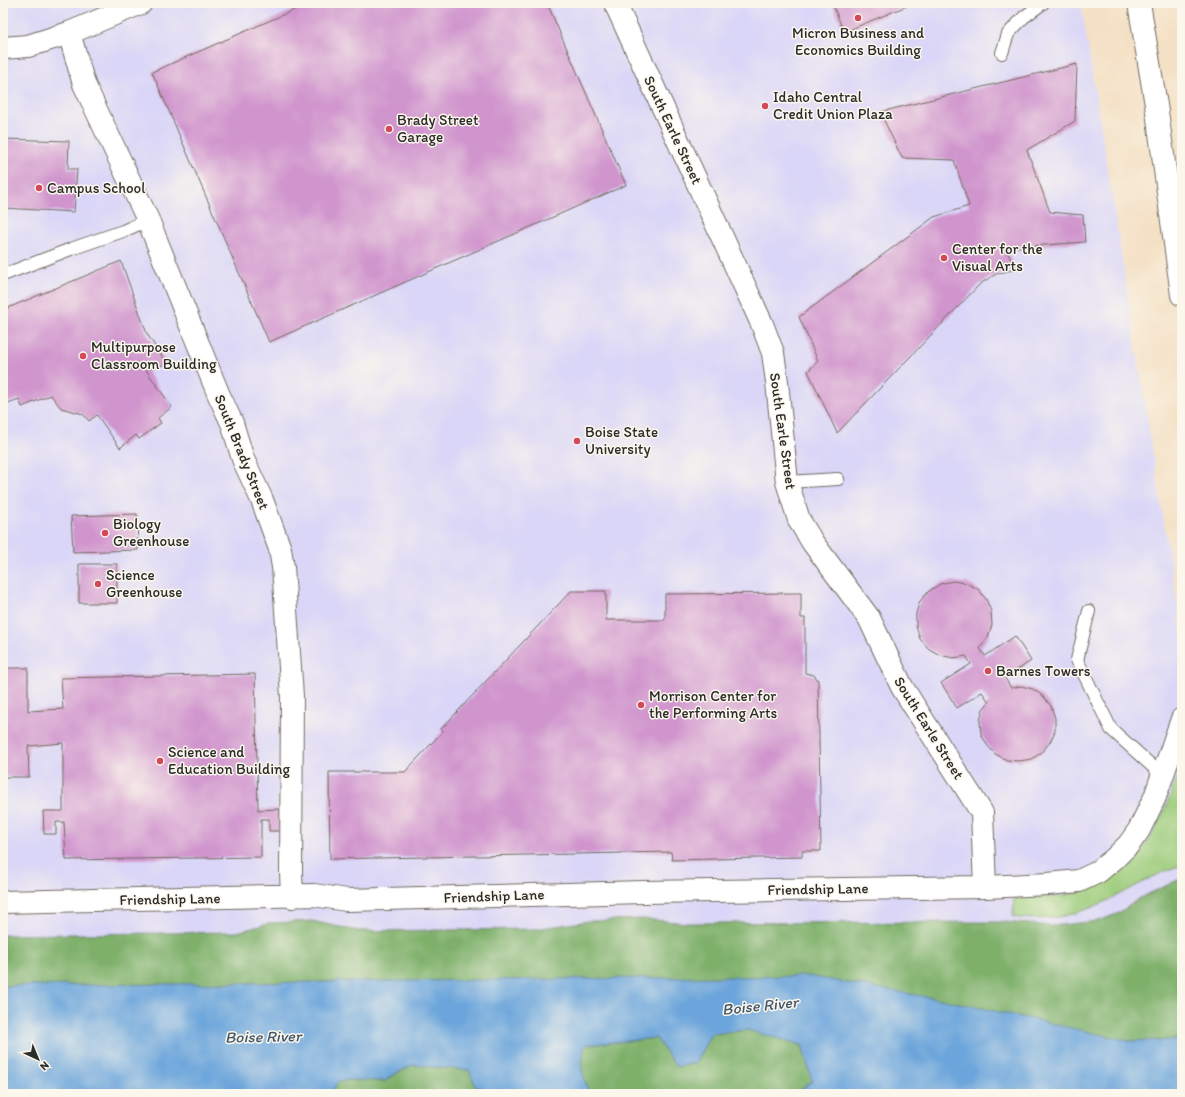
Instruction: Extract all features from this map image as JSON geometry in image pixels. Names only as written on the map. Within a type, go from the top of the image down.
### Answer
[{"type":"street","points":[[3,48],[28,46],[69,33],[141,3]]},
{"type":"street","name":"South Earle Street","points":[[615,3],[762,324],[772,353],[777,382],[787,482],[799,520],[812,543],[869,618],[902,687],[982,813],[985,887]]},
{"type":"street","points":[[1138,3],[1157,111],[1182,295]]},
{"type":"street","name":"South Brady Street","points":[[69,33],[84,84],[148,220],[218,393],[232,423],[243,459],[262,500],[280,549],[284,567],[292,696],[292,897]]},
{"type":"street","name":"Friendship Lane","points":[[3,902],[314,896],[347,900],[636,892],[985,887],[1079,881],[1098,872],[1120,854],[1139,830],[1155,797],[1180,728]]},
{"type":"lane","points":[[1002,53],[1008,34],[1024,16],[1043,3]]},
{"type":"lane","points":[[3,275],[123,231],[148,220]]},
{"type":"lane","points":[[787,482],[838,479]]},
{"type":"lane","points":[[1089,611],[1077,660],[1111,728],[1162,775]]},
{"type":"shaded area","name":"Boise State University","points":[[3,3],[1081,3],[1182,636],[1182,968],[3,965]]},
{"type":"green space","points":[[1182,765],[1182,865],[1161,873],[1092,908],[1059,917],[1036,919],[1013,917],[1014,898],[1054,896],[1078,892],[1102,882],[1124,868],[1150,839],[1167,805]]},
{"type":"green space","points":[[1182,878],[1182,1040],[1130,1041],[3,986],[3,935],[237,932],[271,923],[312,921],[358,931],[535,929],[589,921],[643,919],[688,923],[1004,922],[1052,926],[1099,921],[1119,913],[1140,898]]},
{"type":"green space","points":[[747,1030],[802,1045],[812,1081],[796,1093],[589,1094],[581,1066],[585,1045],[656,1038],[676,1067],[695,1063],[711,1034]]},
{"type":"green space","points":[[413,1065],[469,1070],[504,1094],[333,1094],[332,1091],[338,1082],[348,1080],[385,1081],[393,1075]]},
{"type":"water","name":"Boise River","points":[[808,976],[945,1000],[1130,1041],[1182,1040],[1182,1094],[764,1094],[796,1093],[812,1081],[802,1045],[747,1030],[711,1034],[695,1063],[676,1067],[656,1038],[585,1045],[581,1066],[589,1094],[504,1094],[476,1087],[469,1070],[413,1065],[393,1075],[385,1081],[348,1080],[338,1082],[332,1091],[333,1094],[3,1094],[3,986]]},
{"type":"building","name":"Brady Street Garage","points":[[310,3],[547,3],[626,185],[269,342],[152,72]]},
{"type":"building","name":"Micron Business and Economics Building","points":[[832,3],[914,3],[844,32]]},
{"type":"building","name":"Center for the Visual Arts","points":[[1077,64],[1075,121],[1027,150],[1050,212],[1083,215],[1085,242],[1005,248],[1016,269],[996,274],[980,284],[837,433],[808,371],[818,361],[799,317],[934,217],[969,206],[954,160],[902,158],[880,112]]},
{"type":"building","name":"Campus School","points":[[3,139],[69,141],[68,169],[77,169],[74,212],[3,208]]},
{"type":"building","name":"Multipurpose Classroom Building","points":[[121,261],[147,334],[167,364],[146,370],[172,407],[158,418],[161,423],[139,439],[136,435],[120,448],[97,415],[89,421],[83,414],[61,408],[51,395],[22,407],[19,399],[3,405],[3,310]]},
{"type":"building","name":"Biology Greenhouse","points":[[137,514],[138,550],[73,552],[71,516]]},
{"type":"building","name":"Science Greenhouse","points":[[79,564],[117,564],[117,603],[79,603]]},
{"type":"building","name":"Barnes Towers","points":[[953,581],[966,583],[978,589],[986,599],[991,611],[992,625],[988,637],[980,648],[985,656],[1015,636],[1031,661],[1005,678],[1011,688],[1021,686],[1033,689],[1043,696],[1051,706],[1055,718],[1055,731],[1050,742],[1042,752],[1032,759],[1019,761],[1007,760],[995,754],[987,745],[981,734],[980,721],[983,709],[989,702],[982,692],[957,708],[941,683],[971,664],[966,656],[953,658],[940,655],[929,649],[920,639],[916,626],[916,613],[920,601],[929,591],[940,584]]},
{"type":"building","name":"Morrison Center for the Performing Arts","points":[[571,591],[606,591],[606,620],[665,620],[665,594],[801,593],[801,618],[805,618],[805,673],[814,675],[818,680],[821,851],[802,851],[802,857],[672,860],[671,852],[330,859],[329,772],[405,772],[443,731],[441,729]]},
{"type":"building","name":"Science and Education Building","points":[[3,668],[28,668],[28,711],[63,709],[61,678],[255,674],[258,810],[280,809],[281,831],[269,831],[269,819],[261,819],[261,857],[66,860],[64,822],[56,822],[56,834],[44,834],[43,811],[63,811],[63,743],[28,746],[29,777],[3,777]]},
{"type":"place","name":"Micron Business and Economics Building","points":[[858,18]]},
{"type":"place","name":"Idaho Central Credit Union Plaza","points":[[765,106]]},
{"type":"place","name":"Brady Street Garage","points":[[389,129]]},
{"type":"place","name":"Campus School","points":[[39,188]]},
{"type":"place","name":"Center for the Visual Arts","points":[[944,258]]},
{"type":"place","name":"Multipurpose Classroom Building","points":[[83,356]]},
{"type":"place","name":"Boise State University","points":[[577,441]]},
{"type":"place","name":"Biology Greenhouse","points":[[105,533]]},
{"type":"place","name":"Science Greenhouse","points":[[98,584]]},
{"type":"place","name":"Barnes Towers","points":[[988,671]]},
{"type":"place","name":"Morrison Center for the Performing Arts","points":[[641,705]]},
{"type":"place","name":"Science and Education Building","points":[[160,761]]}]
